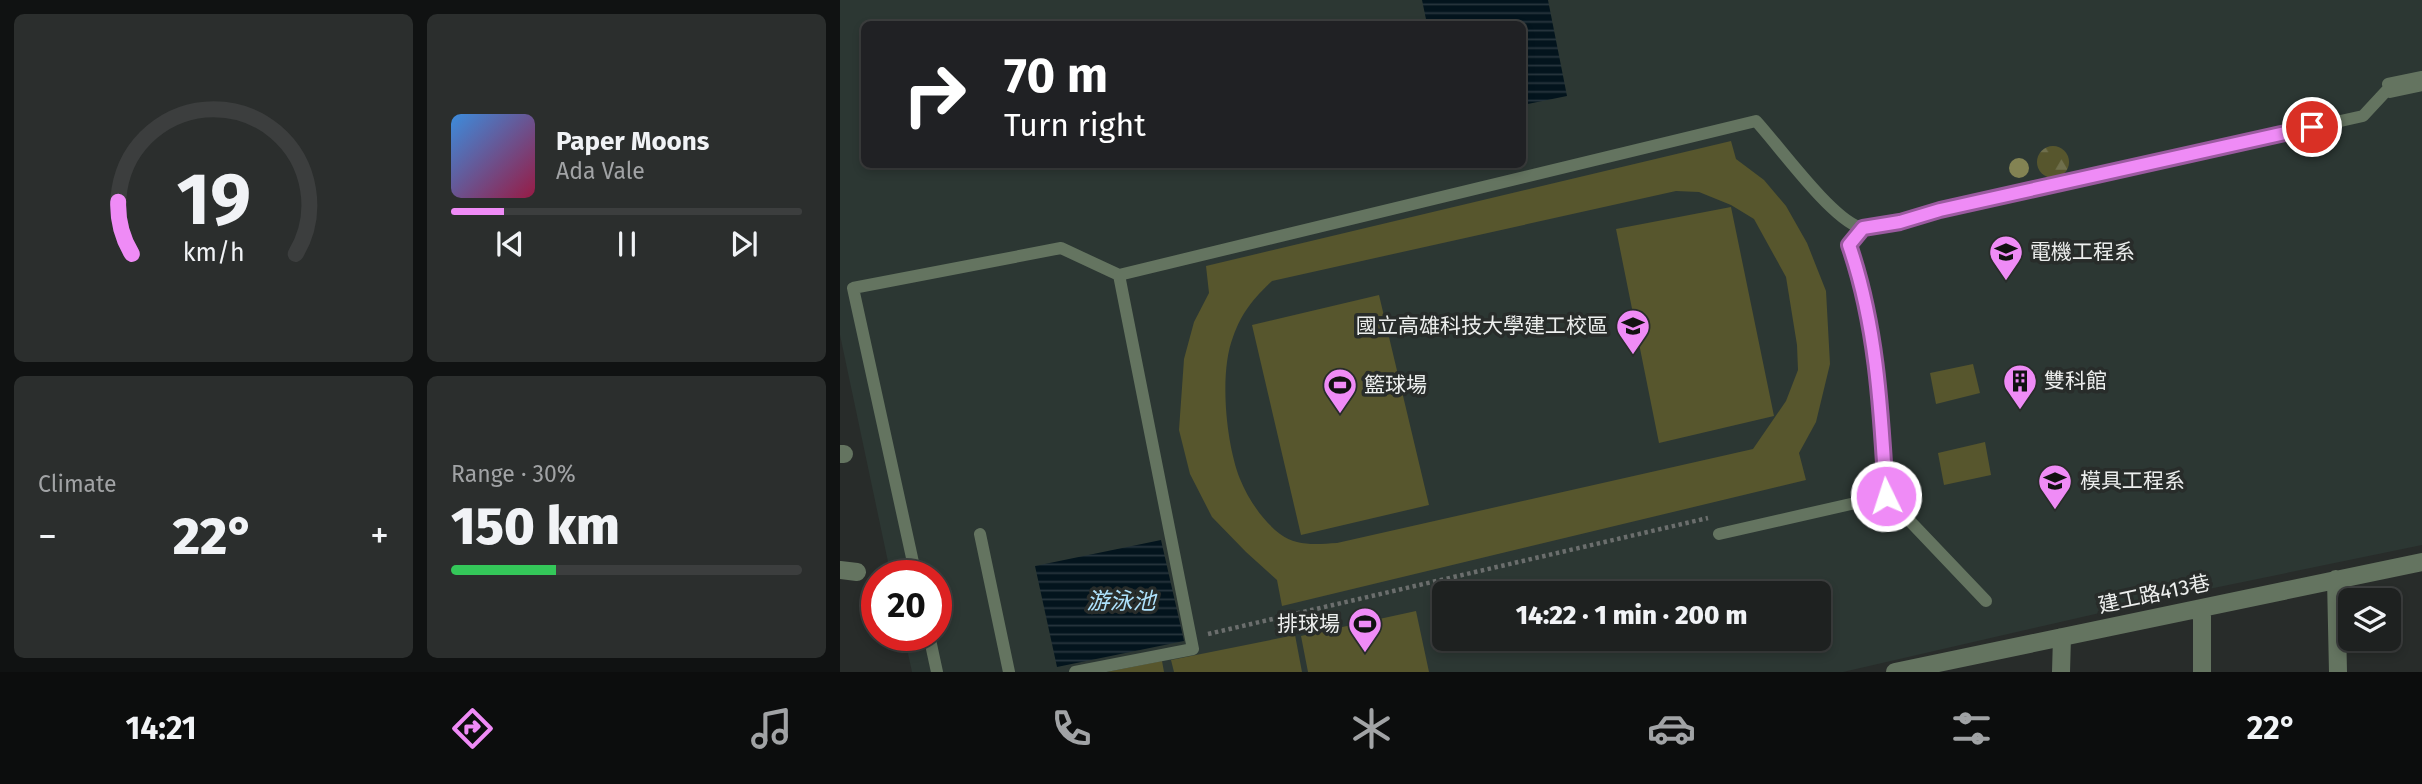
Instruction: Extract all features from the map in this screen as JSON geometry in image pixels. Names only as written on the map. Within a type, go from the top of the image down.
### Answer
[{"type":"street","name":"建工路413巷","points":[[1895,672],[2422,562]]},
{"type":"street","points":[[2336,579],[2338,672]]},
{"type":"street","points":[[2202,607],[2202,672]]},
{"type":"street","points":[[2061,672],[2062,637]]},
{"type":"lane","points":[[912,560],[853,288],[1060,248],[1119,275],[1756,121],[1827,203],[1846,221],[1863,228],[1900,222],[1940,210],[2084,177],[2363,116],[2389,88],[2388,84],[2422,77]]},
{"type":"lane","points":[[2389,88],[2389,92],[2422,85]]},
{"type":"lane","points":[[1863,228],[1849,245],[1872,331],[1880,397],[1886,496],[1986,601]]},
{"type":"lane","points":[[1075,672],[1193,649],[1119,275]]},
{"type":"lane","points":[[1719,534],[1886,496]]},
{"type":"lane","points":[[980,534],[1009,672]]},
{"type":"lane","points":[[932,651],[937,672]]},
{"type":"path","points":[[1191,638],[1719,516]]},
{"type":"shaded area","name":"國立高雄科技大學建工校區","points":[[840,0],[2422,0],[2422,545],[2165,598],[1843,672],[912,672],[907,651],[952,651],[952,560],[888,560],[840,335]]},
{"type":"green space","points":[[1731,141],[1736,159],[1764,180],[1786,206],[1807,243],[1826,291],[1830,364],[1816,422],[1799,453],[1806,480],[1282,606],[1277,580],[1212,517],[1190,474],[1179,430],[1184,359],[1194,322],[1209,293],[1206,266]],"holes":[[[1676,191],[1699,192],[1731,205],[1754,219],[1786,277],[1797,345],[1798,370],[1786,401],[1753,449],[1337,543],[1308,544],[1293,541],[1274,529],[1257,509],[1240,479],[1231,447],[1226,408],[1226,369],[1240,320],[1272,281]]]},
{"type":"green space","points":[[2053,146],[2064,151],[2069,162],[2064,173],[2053,178],[2042,173],[2037,162],[2042,151]]},
{"type":"green space","points":[[1731,207],[1774,416],[1659,443],[1616,229]]},
{"type":"green space","name":"籃球場","points":[[1379,295],[1429,505],[1301,535],[1252,325]]},
{"type":"green space","points":[[1973,364],[1980,393],[1936,404],[1930,373]]},
{"type":"green space","points":[[1985,442],[1991,475],[1944,485],[1938,453]]},
{"type":"green space","name":"排球場","points":[[1416,611],[1429,672],[1308,672],[1301,636]]},
{"type":"green space","points":[[1295,635],[1302,672],[1174,672],[1171,660]]},
{"type":"green space","points":[[1162,661],[1164,672],[1106,672]]},
{"type":"water","points":[[1422,0],[1548,0],[1567,96],[1526,104],[1526,21],[1426,21]]},
{"type":"water","name":"游泳池","points":[[1161,540],[1184,641],[1057,667],[1035,566]]},
{"type":"place","name":"電機工程系","points":[[2006,282]]},
{"type":"place","name":"國立高雄科技大學建工校區","points":[[1633,356]]},
{"type":"place","name":"雙科館","points":[[2020,411]]},
{"type":"place","name":"籃球場","points":[[1340,415]]},
{"type":"place","name":"模具工程系","points":[[2055,511]]},
{"type":"place","name":"排球場","points":[[1365,654]]},
{"type":"route","points":[[1886,496],[1880,397],[1872,331],[1849,245],[1863,228],[1900,222],[1940,210],[2312,127]]}]
